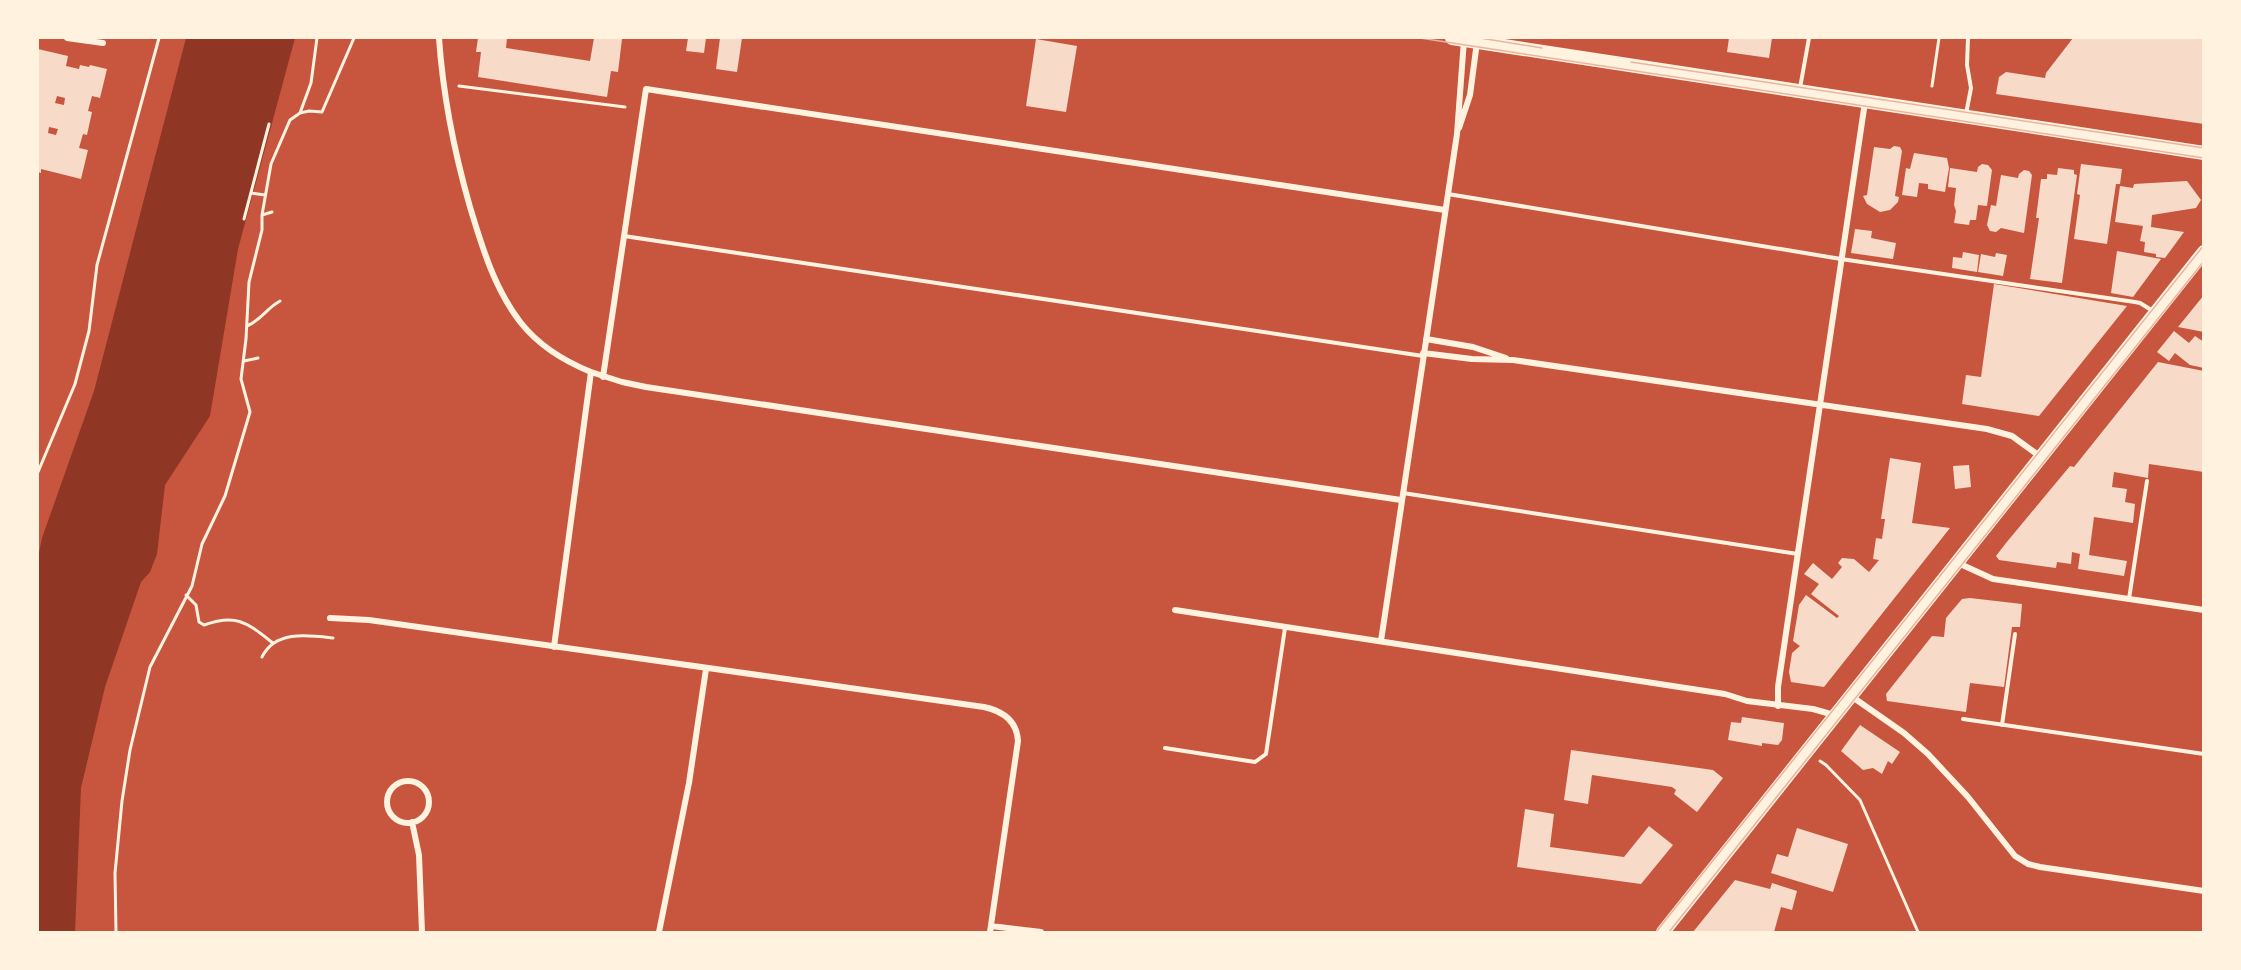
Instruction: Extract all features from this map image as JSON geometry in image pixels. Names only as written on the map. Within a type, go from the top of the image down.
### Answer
[{"type":"main road","points":[[1464,40],[2204,153]]},
{"type":"main road","points":[[1663,933],[2204,252]]},
{"type":"street","points":[[67,38],[103,43]]},
{"type":"street","points":[[439,38],[442,85],[450,128],[478,235],[490,269],[505,299],[521,323],[562,359],[603,377],[646,387],[1401,500]]},
{"type":"street","points":[[1457,134],[1470,95],[1464,40]]},
{"type":"street","points":[[1381,641],[1457,134],[1464,40]]},
{"type":"street","points":[[603,377],[646,89],[1445,210]]},
{"type":"street","points":[[1778,706],[1778,687],[1865,102]]},
{"type":"street","points":[[1426,339],[1473,347],[1513,360]]},
{"type":"street","points":[[1423,354],[1513,360],[2003,433],[2019,440],[2041,457]]},
{"type":"street","points":[[554,647],[591,372]]},
{"type":"street","points":[[1958,562],[1993,579],[2204,610]]},
{"type":"street","points":[[1174,610],[1725,694],[1747,701],[1813,709],[1835,716]]},
{"type":"street","points":[[330,618],[369,620],[984,707],[999,711],[1015,726],[1018,741],[990,929],[1041,933]]},
{"type":"street","points":[[659,933],[690,783],[706,669]]},
{"type":"street","points":[[1851,696],[1904,733],[1928,754],[1968,797],[2008,849],[2021,861],[2040,867],[2204,891]]},
{"type":"street","points":[[404,781],[422,786],[429,797],[424,816],[412,822],[405,822],[392,815],[387,802],[392,789],[404,781]]},
{"type":"street","points":[[412,822],[419,855],[422,933]]},
{"type":"lane","points":[[1800,92],[1809,38]]},
{"type":"lane","points":[[1965,117],[1971,88],[1967,65],[1968,38]]},
{"type":"lane","points":[[1447,194],[1841,259],[2135,302],[2155,312]]},
{"type":"lane","points":[[624,236],[1423,354]]},
{"type":"lane","points":[[2129,599],[2147,481]]},
{"type":"lane","points":[[1402,493],[1798,554]]},
{"type":"lane","points":[[1165,748],[1255,762],[1266,754],[1285,627]]},
{"type":"lane","points":[[2002,725],[2015,634]]},
{"type":"lane","points":[[1963,719],[2204,754]]},
{"type":"path","points":[[38,472],[75,384],[89,331],[97,265],[159,38]]},
{"type":"path","points":[[300,113],[311,83],[317,38]]},
{"type":"path","points":[[116,933],[115,873],[129,750],[150,667],[192,586],[202,544],[225,496],[250,412],[241,379],[249,282],[262,230],[262,214],[271,164],[290,120],[300,113],[321,112],[354,38]]},
{"type":"path","points":[[1932,86],[1939,38]]},
{"type":"path","points":[[459,86],[625,107]]},
{"type":"path","points":[[244,219],[269,124]]},
{"type":"path","points":[[251,192],[265,195]]},
{"type":"path","points":[[262,214],[272,212]]},
{"type":"path","points":[[247,326],[257,322],[274,304],[280,301]]},
{"type":"path","points":[[244,361],[258,358]]},
{"type":"path","points":[[186,595],[196,605],[199,622],[204,625],[220,619],[234,619],[255,629],[273,643]]},
{"type":"path","points":[[262,657],[265,650],[273,643],[296,635],[333,638]]},
{"type":"path","points":[[1806,752],[1826,765],[1860,800],[1918,933]]},
{"type":"shaded area","points":[[186,38],[295,38],[238,249],[210,416],[165,485],[157,554],[150,572],[141,582],[105,687],[81,788],[75,932],[38,932],[38,557],[42,538],[94,391]]},
{"type":"building","points":[[478,38],[507,38],[506,48],[590,61],[594,38],[622,39],[618,72],[611,71],[607,97],[478,77],[481,52],[476,52]]},
{"type":"building","points":[[688,38],[706,38],[704,53],[686,51]]},
{"type":"building","points":[[720,38],[742,38],[737,72],[716,69]]},
{"type":"building","points":[[1729,38],[1772,38],[1769,58],[1727,52]]},
{"type":"building","points":[[2073,38],[2204,38],[2204,124],[1996,94],[1999,77],[2006,72],[2045,78],[2046,73]]},
{"type":"building","points":[[1036,39],[1077,46],[1066,112],[1026,106]]},
{"type":"building","points":[[38,49],[68,56],[66,66],[79,69],[80,65],[89,67],[90,65],[107,69],[100,98],[92,96],[88,111],[92,112],[87,135],[83,134],[79,148],[88,150],[81,179],[41,169],[41,173],[38,172]],"holes":[[[57,96],[65,98],[64,105],[55,103]],[[49,127],[58,129],[56,135],[48,133]]]},
{"type":"building","points":[[1894,146],[1900,147],[1902,151],[1895,196],[1899,197],[1898,202],[1890,210],[1880,212],[1867,204],[1863,196],[1867,195],[1874,147],[1890,149]]},
{"type":"building","points":[[1914,153],[1947,158],[1949,168],[1945,192],[1928,189],[1928,184],[1919,183],[1917,197],[1902,195],[1906,168],[1910,169]]},
{"type":"building","points":[[1982,164],[1988,165],[1992,170],[1987,206],[1978,205],[1976,220],[1970,220],[1969,225],[1954,223],[1956,188],[1948,187],[1950,168],[1977,172],[1978,167]]},
{"type":"building","points":[[2081,164],[2122,169],[2120,184],[2116,184],[2107,244],[2074,239],[2080,195],[2077,194]]},
{"type":"building","points":[[2058,168],[2074,170],[2074,174],[2077,175],[2062,283],[2030,279],[2039,218],[2036,218],[2041,179],[2047,179],[2047,174],[2057,175]]},
{"type":"building","points":[[2024,170],[2029,171],[2032,175],[2024,233],[2001,228],[1996,232],[1990,231],[1987,225],[1991,205],[1996,206],[2001,175],[2018,178]]},
{"type":"building","points":[[2187,181],[2201,200],[2196,208],[2152,215],[2151,227],[2184,232],[2165,258],[2144,252],[2145,242],[2140,241],[2143,226],[2115,222],[2120,186],[2133,188],[2134,184]]},
{"type":"building","points":[[1855,229],[1872,231],[1871,238],[1896,243],[1893,259],[1851,253]]},
{"type":"building","points":[[2117,251],[2161,259],[2133,297],[2111,293]]},
{"type":"building","points":[[1963,252],[1979,255],[1977,272],[1952,268],[1953,257],[1962,258]]},
{"type":"building","points":[[1996,253],[2007,255],[2003,276],[1978,272],[1981,254],[1995,257]]},
{"type":"building","points":[[1994,284],[2127,306],[2039,416],[1962,404],[1966,375],[1981,377]]},
{"type":"building","points":[[2204,295],[2204,332],[2178,327]]},
{"type":"building","points":[[2174,331],[2189,343],[2195,336],[2204,342],[2204,368],[2190,365],[2175,353],[2169,361],[2157,352]]},
{"type":"building","points":[[2158,362],[2204,371],[2204,472],[2149,464],[2148,478],[2114,472],[2112,487],[2127,489],[2125,502],[2135,504],[2133,523],[2094,517],[2089,555],[2127,561],[2124,576],[2078,569],[2080,554],[2072,552],[2071,564],[2057,562],[2056,568],[1999,560],[1996,556],[2006,543],[2070,466],[2074,467]]},
{"type":"building","points":[[1890,458],[1921,463],[1912,523],[1950,528],[1824,687],[1791,682],[1789,672],[1792,653],[1800,646],[1793,641],[1799,605],[1806,595],[1837,618],[1839,616],[1811,594],[1819,584],[1804,574],[1813,563],[1832,579],[1842,567],[1838,563],[1842,558],[1854,559],[1869,572],[1879,560],[1873,559],[1876,538],[1882,539],[1885,519],[1881,519]]},
{"type":"building","points":[[1969,465],[1971,487],[1955,489],[1953,466]]},
{"type":"building","points":[[1962,599],[2022,604],[2020,627],[2012,627],[2004,687],[1970,683],[1966,712],[1887,701],[1886,694],[1932,636],[1944,637],[1946,618]]},
{"type":"building","points":[[1742,717],[1784,723],[1782,740],[1778,745],[1762,743],[1762,746],[1728,740],[1731,722],[1741,723]]},
{"type":"building","points":[[1860,725],[1900,752],[1892,764],[1888,761],[1882,774],[1873,768],[1863,770],[1841,751]]},
{"type":"building","points":[[1571,750],[1713,770],[1723,778],[1697,812],[1674,794],[1676,790],[1672,787],[1592,775],[1588,804],[1564,800]]},
{"type":"building","points":[[1525,809],[1554,814],[1550,847],[1624,857],[1649,826],[1673,845],[1641,884],[1517,867]]},
{"type":"building","points":[[1797,828],[1848,844],[1833,892],[1771,873],[1777,854],[1788,857]]},
{"type":"building","points":[[1735,880],[1770,889],[1772,883],[1797,891],[1792,910],[1781,907],[1774,932],[1693,932]]},
{"type":"tram line","points":[[1420,38],[2204,158]]},
{"type":"tram line","points":[[1480,38],[1542,48]]},
{"type":"tram line","points":[[1631,62],[2204,148]]},
{"type":"tram line","points":[[1656,932],[2204,245]]},
{"type":"tram line","points":[[1669,932],[2204,261]]}]
